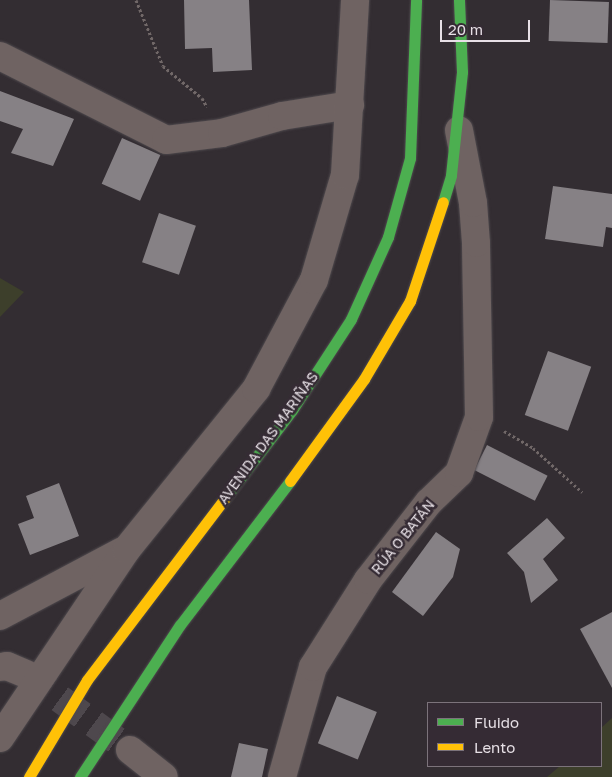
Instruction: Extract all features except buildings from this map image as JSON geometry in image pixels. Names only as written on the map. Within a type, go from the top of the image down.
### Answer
[{"type":"highway","name":"AVENIDA DAS MARIÑAS","points":[[28,777],[87,680],[292,410],[351,319],[388,237],[410,158],[416,0]]},
{"type":"highway","points":[[80,777],[180,625],[319,444],[364,379],[410,301],[430,249],[451,175],[462,72],[459,0]]},
{"type":"street","points":[[0,738],[127,549],[256,389],[314,280],[344,175],[350,105],[355,0]]},
{"type":"street","points":[[0,56],[166,140],[222,133],[282,116],[350,105]]},
{"type":"street","points":[[457,122],[473,203],[476,233],[479,417]]},
{"type":"street","name":"RÚA O BATÁN","points":[[282,777],[313,666],[368,580],[429,502],[459,473],[479,417]]},
{"type":"street","points":[[0,616],[127,549]]},
{"type":"street","points":[[130,750],[164,777]]},
{"type":"path","points":[[136,0],[163,66],[202,98],[222,133]]},
{"type":"path","points":[[479,417],[533,448],[582,492]]},
{"type":"green space","points":[[0,278],[24,292],[0,317]]},
{"type":"green space","points":[[612,718],[612,777],[547,777],[559,767],[602,767],[602,727]]},
{"type":"tunnel","points":[[26,674],[127,748]]},
{"type":"traffic: fast","points":[[226,497],[292,410],[351,319],[388,237],[410,158],[416,0]]},
{"type":"traffic: fast","points":[[443,202],[451,175],[462,72],[459,0]]},
{"type":"traffic: fast","points":[[80,777],[180,625],[290,481]]},
{"type":"traffic: slow","points":[[290,481],[364,379],[410,301],[443,202]]},
{"type":"traffic: slow","points":[[29,777],[87,680],[226,497]]}]
